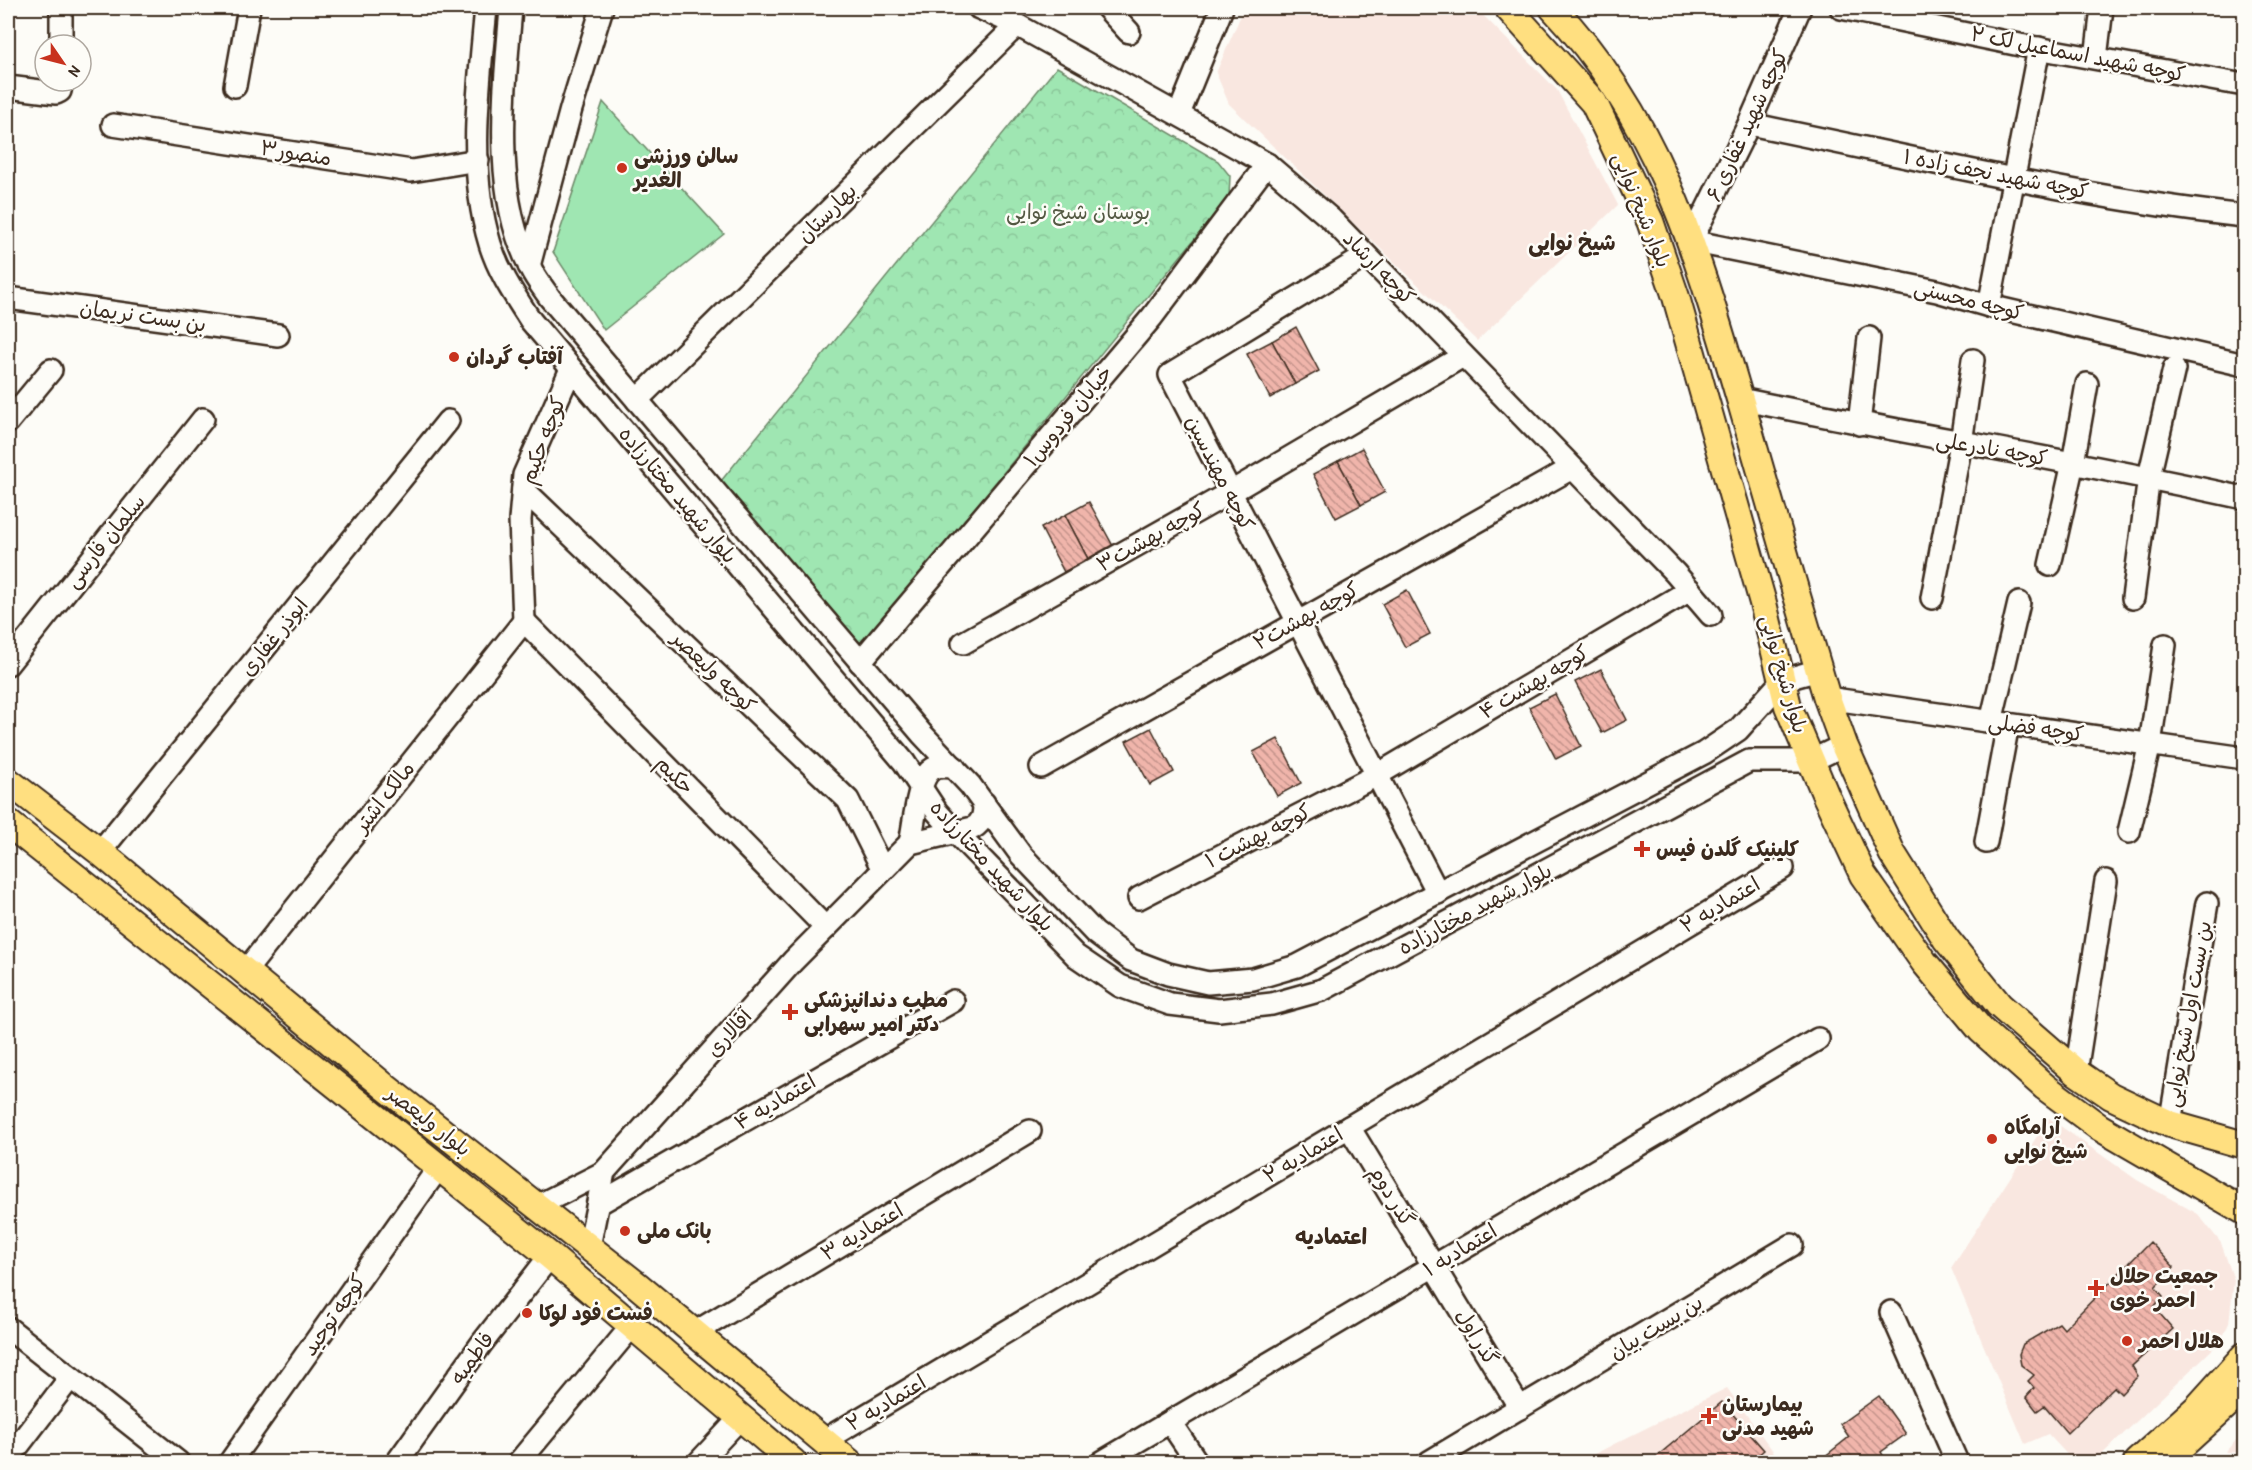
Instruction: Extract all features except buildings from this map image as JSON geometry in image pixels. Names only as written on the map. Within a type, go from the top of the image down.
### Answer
[{"type":"main road","name":"بلوار شیخ نوایی","points":[[1508,8],[1594,103],[1650,220],[1680,308],[1783,680],[1788,706],[1863,875],[1924,962],[1981,1030],[2045,1087],[2099,1127],[2241,1211]]},
{"type":"main road","name":"بلوار شیخ نوایی","points":[[1553,8],[1614,82],[1647,138],[1677,200],[1740,399],[1827,698],[1844,745],[1892,853],[1946,939],[1999,1005],[2076,1072],[2111,1096],[2170,1124],[2244,1144]]},
{"type":"main road","name":"بلوار ولیعصر","points":[[8,781],[100,852],[244,973],[384,1086],[589,1247],[849,1462]]},
{"type":"main road","name":"بلوار ولیعصر","points":[[8,823],[364,1110],[550,1256],[793,1462]]},
{"type":"main road","points":[[364,1110],[384,1086]]},
{"type":"main road","points":[[2137,1462],[2198,1408],[2244,1356]]},
{"type":"main road","points":[[2164,1462],[2244,1389]]},
{"type":"street","points":[[61,8],[61,33]]},
{"type":"street","points":[[235,86],[249,8]]},
{"type":"street","name":"بلوار شهید مختارزاده","points":[[486,8],[478,160],[481,198],[490,244],[505,282],[531,321],[904,762],[937,812],[1076,957],[1120,986],[1170,1004],[1219,1010],[1272,1004],[1322,990],[1749,761],[1811,761],[1844,745]]},
{"type":"street","name":"بلوار شهید مختارزاده","points":[[512,8],[502,141],[516,226],[529,266],[550,298],[861,662],[954,767],[984,803],[1021,855],[1095,933],[1131,960],[1168,974],[1208,983],[1253,979],[1297,966],[1704,753],[1738,730],[1783,680]]},
{"type":"street","points":[[529,266],[571,109],[602,8]]},
{"type":"street","name":"کوچه ارشاد","points":[[979,8],[1017,25],[1268,164],[1331,219],[1690,590],[1711,615]]},
{"type":"street","points":[[1107,8],[1129,32]]},
{"type":"street","points":[[1179,114],[1222,8]]},
{"type":"street","name":"کوچه شهید غفاری ۶","points":[[1691,241],[1749,124],[1800,8]]},
{"type":"street","name":"کوچه شهید اسماعیل لک ۲","points":[[1841,8],[2039,48],[2244,85]]},
{"type":"street","points":[[2096,58],[2102,8]]},
{"type":"street","name":"بهارستان","points":[[637,400],[1017,25]]},
{"type":"street","points":[[1989,306],[2039,48]]},
{"type":"street","points":[[8,87],[33,90]]},
{"type":"street","name":"کوچه شهید نجف زاده ۱","points":[[1749,124],[2015,179],[2181,209],[2244,216]]},
{"type":"street","name":"منصور۳","points":[[113,125],[411,171],[478,160]]},
{"type":"street","name":"خیابان فردوس۱","points":[[861,662],[1152,317],[1268,164]]},
{"type":"street","name":"کوچه محسنی","points":[[1691,241],[1937,291],[1989,306],[2244,365]]},
{"type":"street","name":"کوچه مهندسین","points":[[1366,255],[1170,375],[1438,892]]},
{"type":"street","name":"بن بست نریمان","points":[[8,298],[278,335]]},
{"type":"street","points":[[1859,424],[1869,338]]},
{"type":"street","name":"کوچه بهشت۳","points":[[963,642],[1230,492],[1463,356]]},
{"type":"street","points":[[1932,598],[1961,443],[1973,360]]},
{"type":"street","name":"کوچه حکیم","points":[[524,621],[520,520],[524,475],[571,369]]},
{"type":"street","points":[[2133,598],[2149,477],[2174,369]]},
{"type":"street","points":[[8,422],[51,370]]},
{"type":"street","points":[[2050,565],[2073,463],[2087,384]]},
{"type":"street","name":"کوچه نادرعلی","points":[[1740,399],[1859,424],[2149,477],[2244,498]]},
{"type":"street","name":"سلمان فارسی","points":[[8,664],[203,418]]},
{"type":"street","name":"ابوذر غفاری","points":[[100,852],[447,421]]},
{"type":"street","name":"کوچه بهشت۲","points":[[1041,767],[1297,620],[1572,468]]},
{"type":"street","name":"کوچه ولیعصر","points":[[523,489],[848,800],[884,870]]},
{"type":"street","name":"کوچه بهشت ۴","points":[[1377,775],[1690,590]]},
{"type":"street","points":[[1986,842],[2000,723],[2019,603]]},
{"type":"street","name":"حکیم","points":[[524,621],[826,928]]},
{"type":"street","name":"مالک اشتر","points":[[244,973],[524,621]]},
{"type":"street","points":[[2129,832],[2150,744],[2164,645]]},
{"type":"street","points":[[1783,680],[1819,670]]},
{"type":"street","name":"کوچه فضلی","points":[[1827,698],[2244,758]]},
{"type":"street","points":[[954,767],[931,770],[921,788],[910,843],[973,828],[980,824],[984,813],[984,803]]},
{"type":"street","name":"کوچه بهشت ۱","points":[[1139,898],[1377,775]]},
{"type":"street","name":"آقالاری","points":[[604,1172],[793,961],[910,843]]},
{"type":"street","name":"اعتمادیه ۲","points":[[823,1441],[1783,868]]},
{"type":"street","points":[[2076,1072],[2106,881]]},
{"type":"street","name":"بن بست اول شیخ نوایی","points":[[2170,1124],[2207,903]]},
{"type":"street","name":"اعتمادیه ۴","points":[[598,1204],[953,1001]]},
{"type":"street","name":"اعتمادیه ۱","points":[[1102,1462],[1818,1039]]},
{"type":"street","name":"گذر دوم","points":[[1350,1127],[1434,1265]]},
{"type":"street","name":"اعتمادیه ۳","points":[[694,1333],[1030,1131]]},
{"type":"street","name":"کوچه توحید","points":[[230,1462],[438,1167]]},
{"type":"street","points":[[589,1247],[604,1172]]},
{"type":"street","points":[[537,1206],[604,1172]]},
{"type":"street","name":"بن بست بیان","points":[[1429,1462],[1792,1245]]},
{"type":"street","name":"فاطمیه","points":[[397,1462],[482,1343],[550,1256]]},
{"type":"street","name":"گذر اول","points":[[1434,1265],[1520,1408]]},
{"type":"street","points":[[1891,1312],[1957,1462]]},
{"type":"street","points":[[519,1462],[631,1327]]},
{"type":"street","points":[[8,1328],[178,1462]]},
{"type":"street","points":[[8,1459],[70,1378]]},
{"type":"street","points":[[699,1462],[741,1417]]},
{"type":"street","points":[[1170,1422],[1197,1462]]},
{"type":"shaded area","points":[[1244,8],[1476,8],[1557,90],[1618,205],[1477,341],[1229,104],[1216,73]]},
{"type":"shaded area","name":"جمعیت حلال احمر خوی","points":[[2049,1118],[2137,1180],[2198,1214],[2221,1243],[2234,1280],[2229,1323],[2221,1341],[2094,1462],[2074,1462],[2048,1434],[2025,1444],[1951,1268]]},
{"type":"shaded area","name":"بیمارستان شهید مدنی","points":[[1727,1388],[1781,1462],[1580,1462],[1614,1444]]},
{"type":"shaded area","points":[[2244,1432],[2244,1453],[2225,1452]]},
{"type":"green space","name":"بوستان شیخ نوایی","points":[[1057,67],[1218,161],[1230,176],[1229,197],[860,648],[721,481]]},
{"type":"green space","name":"سالن ورزشی الغدیر","points":[[603,102],[724,234],[604,330],[553,252]]},
{"type":"place","name":"سالن ورزشی الغدیر","points":[[622,168]]},
{"type":"place","name":"آفتاب گردان","points":[[454,357]]},
{"type":"place","name":"کلینیک گلدن فیس","points":[[1642,849]]},
{"type":"place","name":"مطب دندانپزشکی دکتر امیر سهرابی","points":[[790,1012]]},
{"type":"place","name":"آرامگاه شیخ نوایی","points":[[1992,1139]]},
{"type":"place","name":"بانک ملی","points":[[625,1231]]},
{"type":"place","name":"جمعیت حلال احمر خوی","points":[[2096,1288]]},
{"type":"place","name":"فست فود لوکا","points":[[527,1313]]},
{"type":"place","name":"هلال احمر","points":[[2127,1341]]},
{"type":"place","name":"بیمارستان شهید مدنی","points":[[1709,1416]]},
{"type":"district","name":"شیخ نوایی","points":[[1572,242]]},
{"type":"district","name":"اعتمادیه","points":[[1331,1236]]}]
